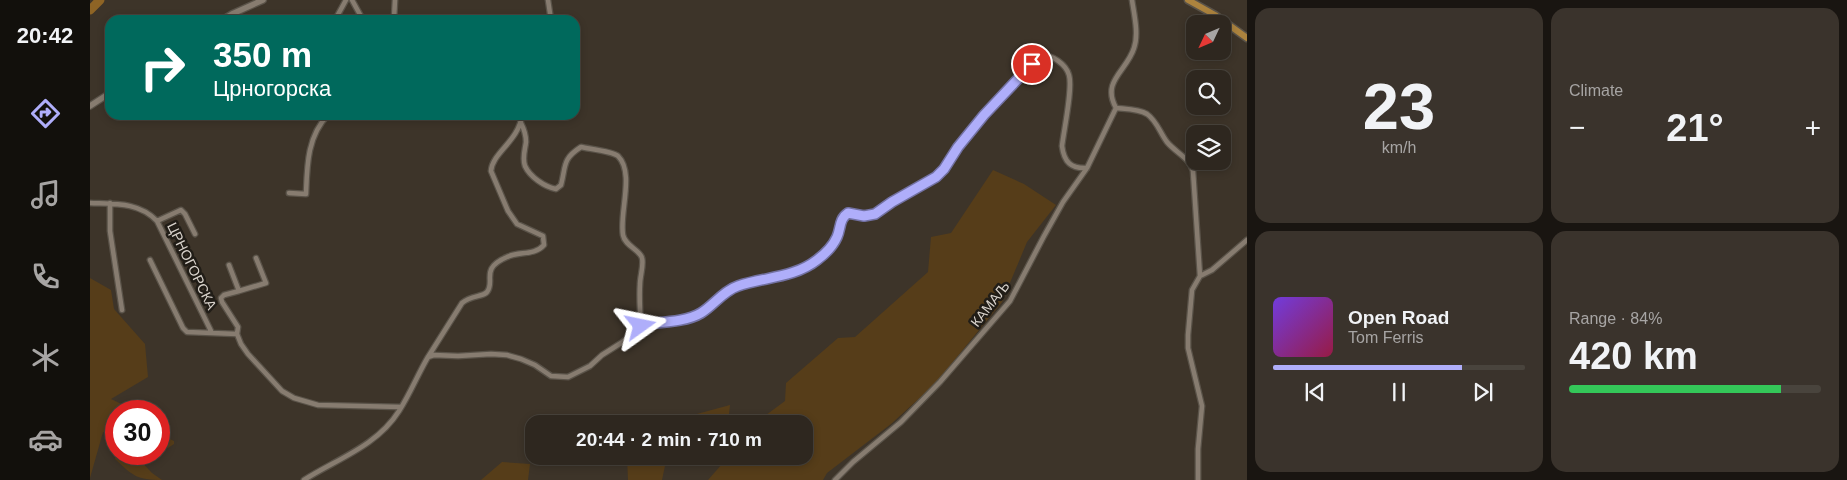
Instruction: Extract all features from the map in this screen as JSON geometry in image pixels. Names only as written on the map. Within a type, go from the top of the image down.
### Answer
[{"type":"main road","points":[[1188,0],[1247,38]]},
{"type":"street","points":[[230,15],[263,0]]},
{"type":"street","points":[[338,15],[346,0]]},
{"type":"street","points":[[352,0],[360,15]]},
{"type":"street","points":[[394,15],[395,0]]},
{"type":"street","points":[[548,0],[550,15]]},
{"type":"street","points":[[1132,0],[1136,42],[1132,54],[1111,87],[1111,97],[1116,108],[1146,113],[1158,126],[1166,141],[1192,166],[1200,276]]},
{"type":"street","points":[[428,357],[434,355],[507,355],[534,364],[551,376],[568,378],[590,366],[602,354],[633,335],[645,324],[695,316],[712,306],[732,288],[786,275],[803,268],[817,260],[832,246],[837,238],[844,215],[848,213],[864,216],[875,214],[936,177],[984,115],[1042,56],[1051,57],[1061,63],[1069,73],[1070,86],[1063,136],[1063,155],[1076,169],[1087,168]]},
{"type":"street","points":[[90,106],[105,96]]},
{"type":"street","name":"КАМАЉ","points":[[836,480],[853,462],[901,422],[940,382],[1010,301],[1063,202],[1087,168],[1116,108]]},
{"type":"street","points":[[289,194],[306,194],[309,151],[318,128],[324,120]]},
{"type":"street","points":[[304,480],[353,454],[384,429],[401,407],[428,357],[459,307],[468,298],[487,292],[489,274],[495,264],[509,255],[534,251],[544,245],[543,236],[517,224],[508,211],[491,171],[491,165],[516,135],[521,120]]},
{"type":"street","points":[[521,123],[526,142],[525,166],[536,179],[548,188],[556,189],[561,185],[566,159],[581,147],[611,153],[617,155],[621,160],[626,181],[623,236],[627,244],[640,254],[642,259],[640,285],[641,326]]},
{"type":"street","name":"ЦРНОГОРСКА","points":[[90,203],[110,203],[138,207],[148,212],[157,220],[211,331]]},
{"type":"street","points":[[110,203],[110,231],[122,310]]},
{"type":"street","points":[[157,220],[180,210],[185,214],[195,234]]},
{"type":"street","points":[[1198,480],[1198,448],[1203,413],[1188,348],[1192,290],[1200,276],[1212,270],[1247,240]]},
{"type":"street","points":[[228,265],[239,291],[266,284],[256,258]]},
{"type":"street","points":[[150,260],[183,328],[187,332],[211,331],[237,334]]},
{"type":"street","name":"ЦРНОГОРСКА","points":[[239,291],[224,295],[221,298],[238,328],[237,334],[241,344],[282,391],[294,398],[318,405],[401,407]]},
{"type":"shaded area","points":[[993,170],[1024,184],[1056,205],[1027,242],[1002,302],[934,385],[891,424],[827,473],[823,480],[708,480],[721,465],[813,465],[813,415],[766,415],[785,401],[786,383],[838,338],[855,337],[928,272],[931,237],[951,233]]},
{"type":"shaded area","points":[[90,278],[111,290],[114,309],[145,344],[148,377],[111,399],[113,400],[105,400],[105,433],[103,432],[90,478]]},
{"type":"shaded area","points":[[730,405],[729,415],[693,415]]},
{"type":"shaded area","points":[[170,439],[174,441],[174,444],[170,447]]},
{"type":"shaded area","points":[[502,462],[530,465],[528,480],[481,480]]},
{"type":"shaded area","points":[[122,465],[144,465],[162,480],[141,478]]},
{"type":"shaded area","points":[[627,465],[665,465],[662,480],[628,480]]},
{"type":"waterway","points":[[90,10],[100,0]]},
{"type":"route","points":[[641,326],[695,316],[712,306],[732,288],[786,275],[817,260],[826,253],[837,238],[844,215],[848,213],[864,216],[875,214],[936,177],[984,115],[1032,64]]}]
